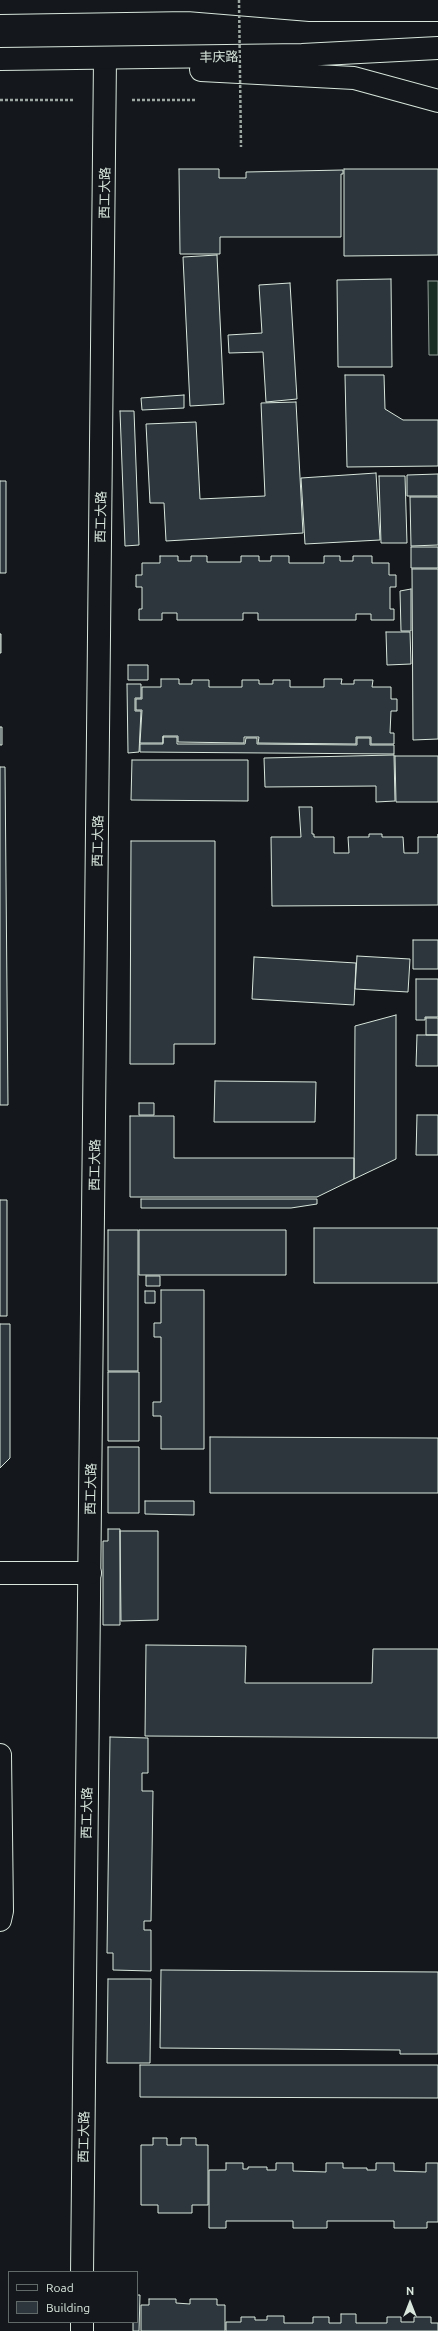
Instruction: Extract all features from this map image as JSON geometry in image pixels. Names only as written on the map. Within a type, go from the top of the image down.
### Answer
[{"type":"street","points":[[0,3],[188,0],[310,10],[438,10]]},
{"type":"street","name":"丰庆路","points":[[0,59],[302,55],[438,48]]},
{"type":"street","name":"西工大路","points":[[82,2271],[105,58]]},
{"type":"street","points":[[141,58],[181,69],[354,78],[438,101]]},
{"type":"street","points":[[0,1573],[90,1573]]},
{"type":"street","points":[[0,1755],[2,1904],[0,1920]]},
{"type":"path","points":[[239,0],[241,147]]},
{"type":"green space","points":[[428,281],[438,281],[438,355],[429,355]]},
{"type":"building","points":[[179,169],[219,169],[219,178],[246,178],[246,172],[343,170],[343,174],[341,174],[341,237],[220,237],[220,254],[180,254]]},
{"type":"building","points":[[344,169],[438,169],[438,255],[344,256]]},
{"type":"building","points":[[217,255],[224,404],[190,406],[183,257]]},
{"type":"building","points":[[391,279],[392,367],[338,367],[337,280]]},
{"type":"building","points":[[290,283],[297,399],[266,402],[263,352],[229,353],[228,335],[262,333],[259,285]]},
{"type":"building","points":[[345,375],[384,375],[385,409],[403,420],[438,420],[438,466],[347,467]]},
{"type":"building","points":[[184,395],[184,408],[142,410],[141,398]]},
{"type":"building","points":[[296,402],[303,533],[166,541],[164,503],[150,503],[146,424],[196,422],[200,499],[265,496],[261,403]]},
{"type":"building","points":[[120,411],[134,411],[139,545],[125,546]]},
{"type":"building","points":[[376,473],[380,540],[305,544],[301,478]]},
{"type":"building","points":[[438,474],[438,496],[407,496],[407,475]]},
{"type":"building","points":[[379,476],[405,476],[407,543],[381,543]]},
{"type":"building","points":[[0,481],[6,481],[6,573],[0,573]]},
{"type":"building","points":[[410,497],[438,497],[438,545],[411,546]]},
{"type":"building","points":[[411,547],[438,547],[438,568],[411,568]]},
{"type":"building","points":[[160,556],[178,556],[178,561],[191,561],[191,556],[207,556],[207,562],[241,562],[241,556],[259,556],[259,561],[271,561],[271,556],[289,556],[289,563],[324,563],[324,556],[340,556],[340,561],[353,561],[353,556],[372,556],[372,563],[389,563],[389,575],[396,575],[396,587],[390,587],[390,609],[394,609],[394,620],[371,620],[371,614],[356,614],[356,620],[258,620],[258,613],[243,613],[243,620],[177,620],[177,613],[162,613],[162,620],[139,620],[139,609],[142,609],[142,587],[136,587],[136,575],[142,575],[142,563],[160,563]]},
{"type":"building","points":[[412,569],[438,569],[438,739],[413,740]]},
{"type":"building","points":[[411,589],[411,631],[401,631],[400,591]]},
{"type":"building","points":[[386,632],[410,632],[411,664],[387,665]]},
{"type":"building","points":[[1,634],[1,653],[0,653]]},
{"type":"building","points":[[128,665],[148,665],[148,680],[128,680]]},
{"type":"building","points":[[161,679],[179,679],[179,684],[192,684],[192,680],[209,680],[209,687],[242,687],[242,680],[259,680],[259,684],[273,684],[273,680],[290,680],[290,687],[324,687],[324,679],[342,679],[341,684],[354,684],[354,680],[373,680],[372,687],[391,687],[391,699],[397,699],[397,711],[391,711],[390,733],[394,733],[394,744],[371,744],[371,737],[356,737],[356,744],[258,743],[259,737],[244,737],[244,743],[178,742],[178,736],[163,736],[163,743],[140,743],[142,710],[136,710],[136,699],[142,699],[142,687],[161,687]]},
{"type":"building","points":[[127,684],[141,684],[141,698],[135,698],[135,711],[141,711],[139,752],[128,753]]},
{"type":"building","points":[[0,727],[2,727],[2,745],[0,745]]},
{"type":"building","points":[[163,737],[177,737],[177,744],[245,744],[246,738],[257,738],[257,744],[357,745],[357,738],[370,738],[370,745],[394,745],[394,754],[140,752],[140,744],[163,744]]},
{"type":"building","points":[[394,755],[395,801],[376,802],[376,786],[265,787],[264,758]]},
{"type":"building","points":[[395,756],[438,756],[438,802],[396,802]]},
{"type":"building","points":[[132,760],[248,760],[248,801],[131,800]]},
{"type":"building","points":[[0,767],[5,767],[8,1105],[0,1105]]},
{"type":"building","points":[[299,807],[312,807],[312,834],[314,834],[314,837],[334,837],[334,853],[349,853],[348,837],[369,837],[369,834],[382,834],[382,837],[403,837],[404,853],[418,853],[418,837],[438,837],[438,905],[272,906],[271,837],[301,837]]},
{"type":"building","points":[[131,841],[215,841],[215,1044],[174,1044],[174,1064],[130,1064]]},
{"type":"building","points":[[413,940],[438,940],[438,969],[413,969]]},
{"type":"building","points":[[357,956],[410,959],[408,992],[355,989]]},
{"type":"building","points":[[254,957],[356,963],[354,1005],[252,999]]},
{"type":"building","points":[[416,979],[438,979],[438,1017],[425,1017],[425,1020],[416,1020]]},
{"type":"building","points":[[396,1015],[396,1159],[354,1179],[355,1026]]},
{"type":"building","points":[[426,1018],[438,1018],[438,1035],[426,1035]]},
{"type":"building","points":[[417,1035],[438,1035],[438,1066],[416,1066]]},
{"type":"building","points":[[215,1081],[316,1082],[315,1122],[214,1122]]},
{"type":"building","points":[[139,1103],[154,1103],[154,1115],[139,1115]]},
{"type":"building","points":[[417,1115],[438,1115],[438,1155],[416,1155]]},
{"type":"building","points":[[130,1116],[174,1116],[174,1158],[354,1158],[354,1179],[317,1197],[130,1197]]},
{"type":"building","points":[[141,1199],[317,1199],[317,1204],[291,1208],[141,1208]]},
{"type":"building","points":[[0,1200],[7,1200],[7,1316],[0,1316]]},
{"type":"building","points":[[314,1228],[438,1228],[438,1283],[314,1283]]},
{"type":"building","points":[[108,1230],[138,1230],[138,1371],[108,1371]]},
{"type":"building","points":[[139,1230],[286,1230],[286,1275],[139,1275]]},
{"type":"building","points":[[146,1276],[160,1276],[160,1286],[146,1286]]},
{"type":"building","points":[[161,1290],[204,1290],[204,1449],[161,1449],[161,1416],[153,1416],[153,1402],[161,1402],[161,1337],[154,1337],[154,1323],[161,1323]]},
{"type":"building","points":[[145,1291],[155,1291],[155,1303],[145,1303]]},
{"type":"building","points":[[0,1324],[10,1324],[10,1458],[0,1468]]},
{"type":"building","points":[[108,1372],[139,1372],[139,1441],[108,1441]]},
{"type":"building","points":[[210,1437],[438,1438],[438,1493],[210,1493]]},
{"type":"building","points":[[108,1447],[139,1447],[139,1513],[108,1513]]},
{"type":"building","points":[[145,1501],[194,1501],[194,1515],[145,1514]]},
{"type":"building","points":[[108,1529],[120,1529],[120,1625],[103,1625],[103,1541],[108,1541]]},
{"type":"building","points":[[120,1531],[158,1531],[158,1620],[121,1621]]},
{"type":"building","points":[[146,1645],[246,1646],[245,1683],[372,1683],[373,1649],[438,1649],[438,1738],[145,1736]]},
{"type":"building","points":[[110,1737],[148,1738],[148,1773],[142,1773],[142,1791],[153,1791],[151,1921],[144,1921],[144,1930],[151,1930],[151,1971],[113,1970],[113,1953],[107,1953]]},
{"type":"building","points":[[161,1970],[438,1972],[438,2054],[400,2054],[400,2050],[160,2048]]},
{"type":"building","points":[[108,1979],[151,1979],[150,2063],[107,2063]]},
{"type":"building","points":[[140,2065],[438,2065],[438,2098],[140,2097]]},
{"type":"building","points":[[153,2138],[167,2138],[167,2145],[181,2145],[181,2138],[196,2138],[196,2145],[208,2145],[208,2205],[192,2205],[192,2213],[158,2213],[158,2205],[141,2205],[141,2145],[153,2145]]},
{"type":"building","points":[[226,2163],[243,2163],[243,2169],[248,2169],[248,2167],[267,2167],[267,2170],[276,2170],[276,2163],[293,2163],[293,2171],[326,2172],[326,2163],[343,2163],[343,2168],[367,2168],[367,2170],[376,2170],[376,2163],[394,2163],[394,2171],[426,2172],[426,2163],[438,2163],[438,2222],[427,2222],[427,2228],[394,2228],[394,2221],[327,2221],[327,2228],[293,2228],[293,2221],[226,2221],[226,2228],[209,2228],[209,2170],[226,2170]]},
{"type":"building","points":[[138,2295],[140,2295],[139,2331],[133,2331],[133,2323],[138,2323]]},
{"type":"building","points":[[149,2299],[176,2299],[176,2303],[190,2304],[190,2299],[217,2299],[217,2305],[225,2305],[225,2331],[141,2331],[141,2305],[149,2305]]},
{"type":"building","points":[[341,2314],[356,2314],[356,2323],[387,2323],[387,2317],[401,2317],[401,2322],[414,2322],[414,2317],[431,2317],[431,2323],[438,2323],[438,2331],[226,2331],[226,2322],[241,2322],[241,2317],[255,2317],[255,2320],[267,2320],[267,2316],[284,2316],[284,2323],[313,2323],[313,2317],[329,2317],[329,2323],[341,2323]]}]
